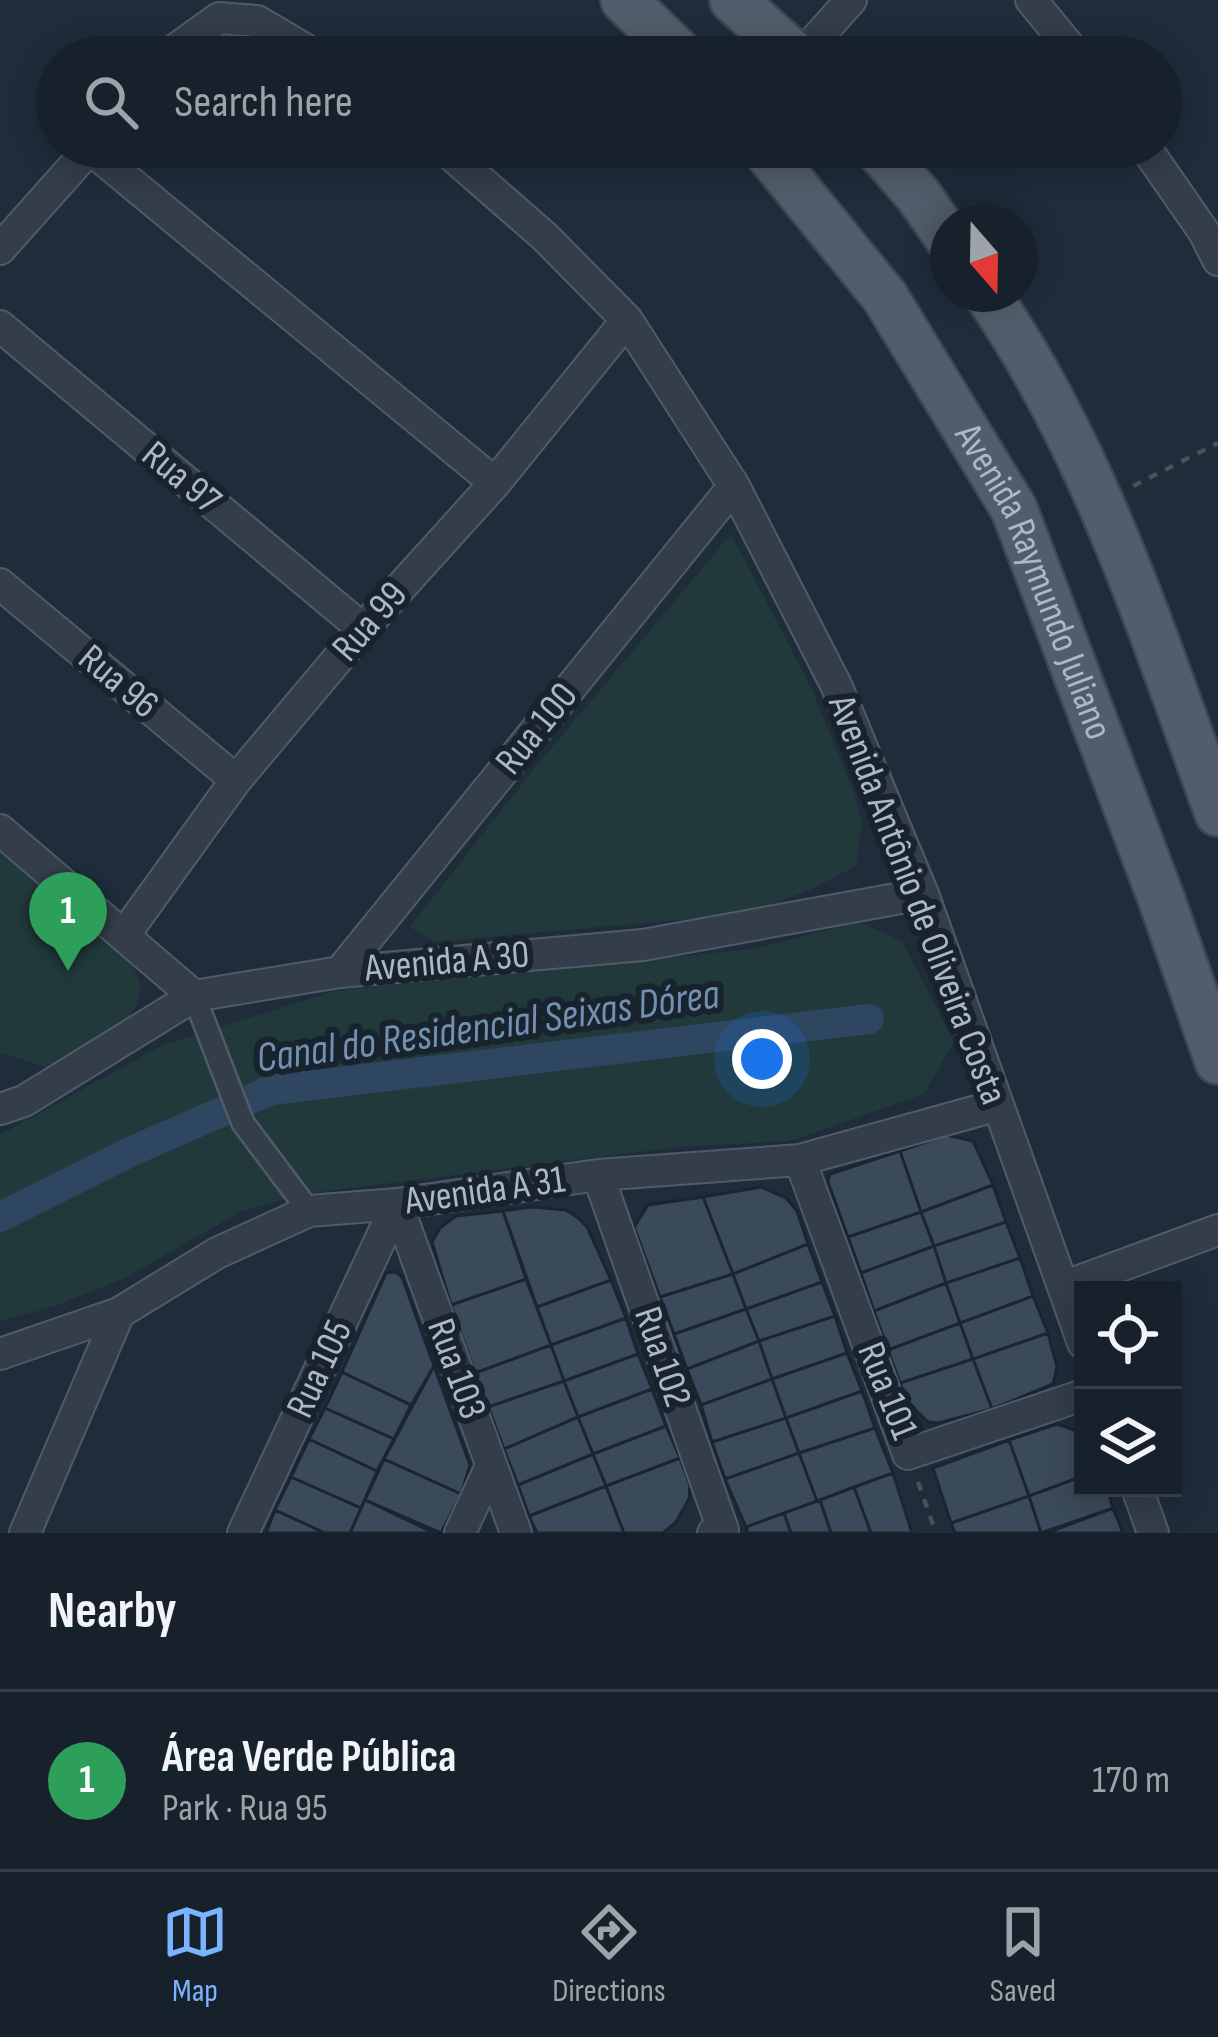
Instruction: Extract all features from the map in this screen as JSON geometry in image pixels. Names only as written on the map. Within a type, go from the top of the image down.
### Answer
[{"type":"main road","points":[[624,0],[661,36]]},
{"type":"main road","points":[[734,0],[774,36]]},
{"type":"main road","name":"Avenida Raymundo Juliano","points":[[781,168],[885,297],[1014,509],[1218,1061]]},
{"type":"main road","points":[[894,168],[930,212]]},
{"type":"main road","points":[[999,312],[1101,502],[1218,813]]},
{"type":"street","points":[[817,36],[850,0]]},
{"type":"street","points":[[1031,0],[1061,36]]},
{"type":"street","points":[[194,36],[219,18],[257,21],[282,36]]},
{"type":"street","points":[[0,249],[72,168]]},
{"type":"street","points":[[114,168],[495,483]]},
{"type":"street","name":"Avenida Antônio de Oliveira Costa","points":[[466,168],[544,236],[627,320],[734,486],[836,685],[922,894],[1074,1318]]},
{"type":"street","points":[[1159,168],[1211,246]]},
{"type":"street","points":[[1211,246],[1218,203]]},
{"type":"street","name":"Rua 99","points":[[125,934],[236,780],[495,483],[627,320]]},
{"type":"street","name":"Rua 97","points":[[0,326],[363,629]]},
{"type":"street","name":"Rua 100","points":[[340,972],[734,486]]},
{"type":"street","name":"Rua 96","points":[[0,584],[236,780]]},
{"type":"street","points":[[0,830],[194,996],[243,1123],[309,1211]]},
{"type":"street","name":"Avenida A 30","points":[[8,1097],[194,996],[340,972],[643,945],[922,894]]},
{"type":"street","name":"Avenida A 31","points":[[0,1354],[119,1313],[217,1253],[309,1211],[397,1204],[598,1175],[800,1160],[995,1106]]},
{"type":"street","name":"Rua 101","points":[[800,1160],[908,1454],[1074,1398]]},
{"type":"street","name":"Rua 102","points":[[598,1175],[723,1529],[713,1533]]},
{"type":"street","name":"Rua 103","points":[[397,1204],[517,1533]]},
{"type":"street","name":"Rua 105","points":[[243,1533],[397,1204]]},
{"type":"street","points":[[1063,1287],[1218,1230]]},
{"type":"street","points":[[25,1533],[119,1313]]},
{"type":"street","points":[[460,1533],[490,1466]]},
{"type":"street","points":[[1140,1497],[1154,1533]]},
{"type":"path","points":[[1101,502],[1218,443]]},
{"type":"path","points":[[908,1454],[936,1533]]},
{"type":"green space","points":[[731,534],[810,685],[854,792],[862,824],[856,866],[810,890],[744,914],[434,942],[410,927],[527,777]]},
{"type":"green space","points":[[0,852],[129,957],[141,986],[137,1005],[121,1027],[50,1068],[0,1053]]},
{"type":"green space","points":[[860,922],[902,941],[954,1042],[924,1094],[791,1141],[679,1147],[303,1194],[242,1211],[127,1277],[55,1306],[0,1321],[0,1135],[163,1045],[334,991],[753,949]]},
{"type":"building","points":[[946,1135],[973,1141],[993,1185],[921,1212],[900,1151]]},
{"type":"building","points":[[900,1151],[921,1212],[848,1237],[828,1182],[830,1174]]},
{"type":"building","points":[[993,1185],[1006,1222],[934,1246],[921,1212]]},
{"type":"building","points":[[761,1187],[786,1198],[797,1211],[808,1244],[733,1274],[703,1197]]},
{"type":"building","points":[[703,1197],[733,1274],[660,1297],[634,1227],[648,1205]]},
{"type":"building","points":[[566,1210],[577,1217],[587,1227],[611,1280],[537,1307],[503,1211]]},
{"type":"building","points":[[503,1211],[526,1279],[451,1305],[432,1242],[440,1228],[456,1216]]},
{"type":"building","points":[[921,1212],[934,1246],[861,1273],[848,1237]]},
{"type":"building","points":[[1006,1222],[1020,1258],[946,1283],[934,1246]]},
{"type":"building","points":[[808,1244],[822,1282],[746,1309],[733,1274]]},
{"type":"building","points":[[934,1246],[946,1283],[874,1311],[861,1273]]},
{"type":"building","points":[[1020,1258],[1033,1296],[960,1323],[946,1283]]},
{"type":"building","points":[[386,1273],[402,1277],[434,1366],[411,1405],[342,1372]]},
{"type":"building","points":[[733,1274],[746,1309],[674,1334],[660,1297]]},
{"type":"building","points":[[526,1279],[551,1345],[475,1373],[451,1305]]},
{"type":"building","points":[[611,1280],[626,1318],[551,1345],[537,1307]]},
{"type":"building","points":[[822,1282],[835,1316],[759,1341],[746,1309]]},
{"type":"building","points":[[946,1283],[960,1323],[888,1350],[874,1311]]},
{"type":"building","points":[[1033,1296],[1048,1333],[973,1359],[960,1323]]},
{"type":"building","points":[[746,1309],[759,1341],[687,1369],[674,1334]]},
{"type":"building","points":[[835,1316],[847,1353],[772,1379],[759,1341]]},
{"type":"building","points":[[626,1318],[638,1354],[564,1381],[551,1345]]},
{"type":"building","points":[[960,1323],[973,1359],[900,1383],[888,1350]]},
{"type":"building","points":[[1048,1333],[1057,1367],[1053,1384],[992,1409],[973,1359]]},
{"type":"building","points":[[759,1341],[772,1379],[701,1405],[687,1369]]},
{"type":"building","points":[[551,1345],[564,1381],[488,1407],[475,1373]]},
{"type":"building","points":[[847,1353],[862,1391],[786,1418],[772,1379]]},
{"type":"building","points":[[638,1354],[652,1389],[578,1417],[564,1381]]},
{"type":"building","points":[[973,1359],[992,1409],[938,1423],[928,1422],[910,1405],[900,1383]]},
{"type":"building","points":[[434,1366],[470,1465],[461,1494],[384,1459]]},
{"type":"building","points":[[342,1372],[411,1405],[394,1439],[325,1408]]},
{"type":"building","points":[[772,1379],[786,1418],[712,1442],[701,1405]]},
{"type":"building","points":[[564,1381],[578,1417],[504,1449],[488,1407]]},
{"type":"building","points":[[652,1389],[666,1426],[593,1454],[578,1417]]},
{"type":"building","points":[[862,1391],[875,1428],[799,1453],[786,1418]]},
{"type":"building","points":[[325,1408],[394,1439],[377,1471],[309,1439]]},
{"type":"building","points":[[578,1417],[593,1454],[518,1485],[504,1449]]},
{"type":"building","points":[[786,1418],[799,1453],[725,1479],[712,1442]]},
{"type":"building","points":[[1057,1424],[1074,1430],[1074,1479],[1029,1496],[1009,1440]]},
{"type":"building","points":[[666,1426],[680,1458],[606,1486],[593,1454]]},
{"type":"building","points":[[875,1428],[893,1473],[817,1501],[799,1453]]},
{"type":"building","points":[[309,1439],[377,1471],[361,1508],[291,1477]]},
{"type":"building","points":[[1009,1440],[1029,1496],[951,1523],[933,1468]]},
{"type":"building","points":[[799,1453],[817,1501],[746,1527],[725,1479]]},
{"type":"building","points":[[593,1454],[606,1486],[529,1516],[518,1485]]},
{"type":"building","points":[[680,1458],[690,1485],[689,1499],[676,1522],[663,1533],[624,1533],[606,1486]]},
{"type":"building","points":[[384,1459],[461,1494],[441,1533],[365,1500]]},
{"type":"building","points":[[893,1473],[912,1533],[871,1533],[854,1487]]},
{"type":"building","points":[[291,1477],[361,1508],[350,1533],[325,1533],[275,1510]]},
{"type":"building","points":[[1074,1479],[1074,1497],[1110,1497],[1113,1508],[1041,1533],[1029,1496]]},
{"type":"building","points":[[606,1486],[624,1533],[537,1533],[529,1516]]},
{"type":"building","points":[[854,1487],[871,1533],[831,1533],[820,1500]]},
{"type":"building","points":[[1029,1496],[1041,1533],[955,1533],[951,1523]]},
{"type":"building","points":[[365,1500],[434,1533],[350,1533]]},
{"type":"building","points":[[820,1500],[831,1533],[791,1533],[784,1513]]},
{"type":"building","points":[[1113,1508],[1123,1533],[1047,1533]]},
{"type":"building","points":[[275,1510],[325,1533],[266,1533]]},
{"type":"building","points":[[784,1513],[791,1533],[748,1533],[746,1527]]},
{"type":"waterway","name":"Canal do Residencial Seixas Dórea","points":[[0,1217],[130,1152],[271,1090],[869,1019]]},
{"type":"place","name":"Área Verde Pública","points":[[68,971]]}]
